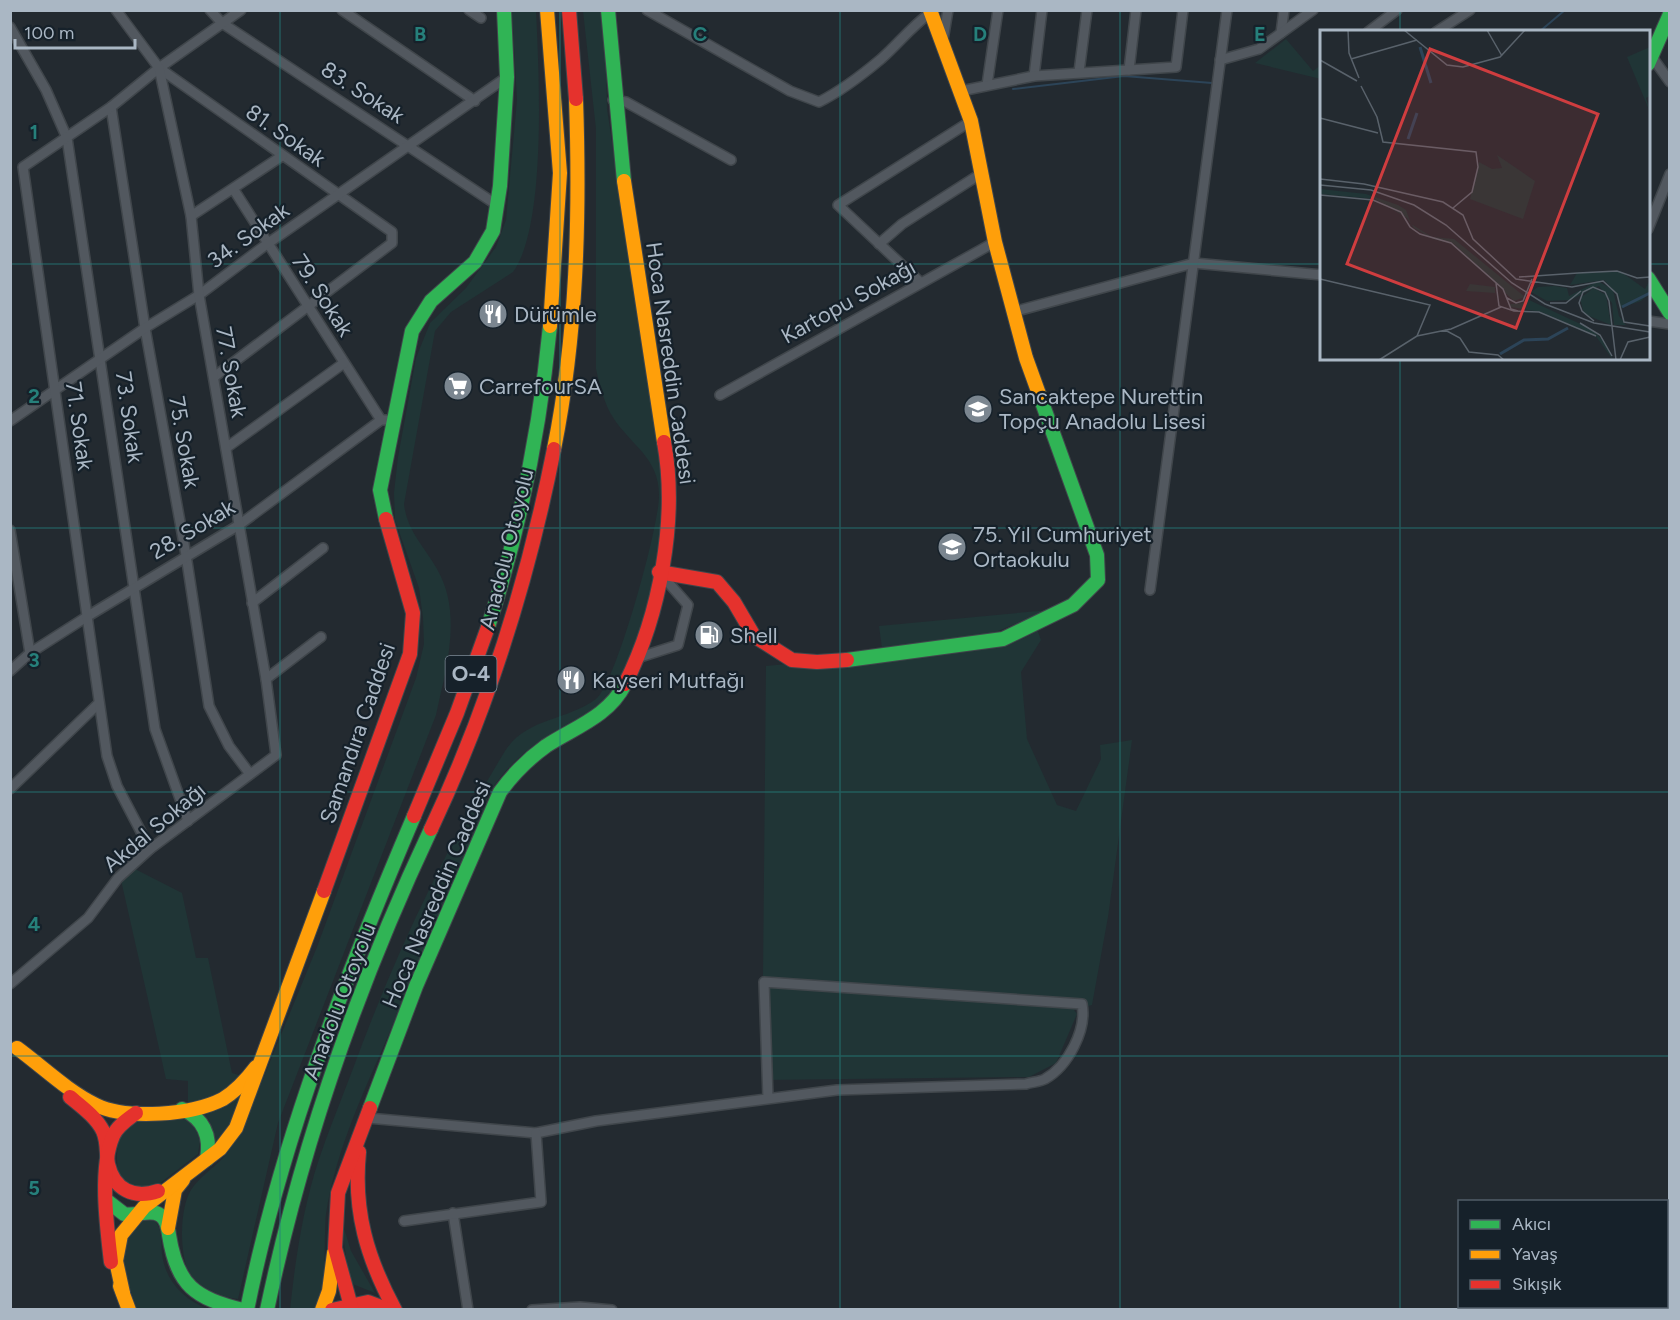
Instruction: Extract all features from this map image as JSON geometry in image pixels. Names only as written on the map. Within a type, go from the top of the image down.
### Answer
[{"type":"main road","name":"Samandıra Caddesi","points":[[123,1293],[116,1261],[121,1235],[138,1215],[168,1188],[220,1149],[236,1128],[265,1055],[410,654],[413,613],[382,507],[380,490],[386,420],[412,331],[431,301],[475,262],[485,249],[493,231],[507,77],[504,10]]},
{"type":"main road","name":"Anadolu Otoyolu","points":[[245,1310],[267,1216],[316,1058],[365,929],[420,806],[484,638],[527,479],[545,371],[554,288],[560,173],[547,10]]},
{"type":"main road","name":"Anadolu Otoyolu","points":[[268,1310],[270,1291],[301,1172],[333,1072],[404,887],[461,762],[526,573],[552,453],[575,297],[580,200],[579,136],[569,10]]},
{"type":"main road","name":"Hoca Nasreddin Caddesi","points":[[362,1135],[416,986],[500,792],[513,774],[539,751],[608,708],[622,688],[637,658],[659,572],[667,530],[670,495],[667,457],[640,296],[613,100],[608,10]]},
{"type":"main road","points":[[659,572],[717,582],[734,602],[754,636],[792,660],[817,662],[883,657],[1003,639],[1073,605],[1096,584],[1099,562],[1029,367],[995,242],[971,121],[943,40],[930,12]]},
{"type":"main road","points":[[1650,60],[1670,14]]},
{"type":"main road","points":[[1650,281],[1669,312]]},
{"type":"main road","points":[[14,1045],[96,1105],[110,1111],[136,1113],[182,1109],[220,1100],[242,1084],[265,1055]]},
{"type":"main road","points":[[14,1045],[98,1124],[104,1134],[113,1178],[129,1195],[151,1195],[168,1188]]},
{"type":"main road","points":[[182,1109],[194,1113],[207,1130],[209,1139],[207,1159]]},
{"type":"main road","points":[[129,1310],[109,1249],[106,1200],[112,1136],[124,1122],[136,1113]]},
{"type":"main road","points":[[322,1310],[329,1291],[335,1248],[338,1193],[362,1135]]},
{"type":"main road","points":[[362,1135],[355,1195],[357,1216],[371,1260],[395,1310]]},
{"type":"main road","points":[[187,1174],[175,1190],[168,1228],[172,1258],[181,1280],[204,1300],[245,1310]]},
{"type":"main road","points":[[106,1200],[123,1215],[155,1212],[161,1215],[168,1228]]},
{"type":"main road","points":[[335,1248],[351,1306]]},
{"type":"main road","points":[[332,1310],[377,1302],[389,1310]]},
{"type":"street","name":"77. Sokak","points":[[116,10],[159,68],[191,216],[199,295],[266,679],[276,755]]},
{"type":"street","name":"83. Sokak","points":[[210,10],[222,23],[497,205]]},
{"type":"street","name":"71. Sokak","points":[[150,849],[117,786],[107,756],[23,167],[67,138],[159,68],[241,10]]},
{"type":"street","points":[[342,10],[475,101]]},
{"type":"street","points":[[469,10],[481,18]]},
{"type":"street","points":[[648,10],[790,91],[819,102],[836,93],[882,58],[911,27],[930,12]]},
{"type":"street","points":[[943,40],[948,10]]},
{"type":"street","points":[[987,85],[998,10]]},
{"type":"street","points":[[1034,76],[1042,10]]},
{"type":"street","points":[[1079,72],[1087,10]]},
{"type":"street","points":[[1129,70],[1136,10]]},
{"type":"street","points":[[961,91],[1034,76],[1176,67],[1183,10]]},
{"type":"street","points":[[1150,590],[1227,10]]},
{"type":"street","points":[[1281,33],[1284,10]]},
{"type":"street","points":[[1220,60],[1259,49],[1313,10]]},
{"type":"street","points":[[1371,30],[1397,10]]},
{"type":"street","points":[[1440,30],[1470,10]]},
{"type":"street","name":"73. Sokak","points":[[10,27],[46,90],[67,138],[102,358],[154,729],[188,821]]},
{"type":"street","points":[[1650,60],[1670,82]]},
{"type":"street","name":"81. Sokak","points":[[159,68],[392,232],[392,243],[307,307]]},
{"type":"street","name":"34. Sokak","points":[[10,421],[145,328],[199,295],[267,244],[507,77]]},
{"type":"street","points":[[613,100],[626,102],[731,160]]},
{"type":"street","name":"75. Sokak","points":[[111,106],[145,328],[186,555],[209,706],[229,746],[250,774]]},
{"type":"street","points":[[920,282],[838,205],[971,121]]},
{"type":"street","points":[[191,216],[234,190],[282,156]]},
{"type":"street","points":[[879,244],[902,224],[982,173]]},
{"type":"street","points":[[1650,224],[1670,174]]},
{"type":"street","name":"79. Sokak","points":[[234,190],[344,363],[386,420]]},
{"type":"street","name":"Kartopu Sokağı","points":[[720,395],[995,242]]},
{"type":"street","points":[[1013,312],[1194,263],[1320,275]]},
{"type":"street","points":[[214,377],[307,307]]},
{"type":"street","points":[[1650,321],[1670,324]]},
{"type":"street","points":[[226,448],[344,363]]},
{"type":"street","name":"28. Sokak","points":[[10,671],[30,653],[88,616],[239,525],[386,420]]},
{"type":"street","points":[[10,530],[30,653]]},
{"type":"street","points":[[252,603],[323,548]]},
{"type":"street","points":[[637,658],[678,645],[688,605],[659,572]]},
{"type":"street","points":[[266,679],[321,637]]},
{"type":"street","points":[[10,789],[99,703]]},
{"type":"street","name":"Akdal Sokağı","points":[[10,984],[88,918],[118,878],[150,849],[276,755]]},
{"type":"street","points":[[368,1118],[536,1133],[596,1122],[837,1090],[1026,1084],[1043,1080],[1057,1070],[1070,1053],[1080,1032],[1084,1013],[1082,1004],[764,982],[768,1098]]},
{"type":"street","points":[[404,1221],[541,1202],[536,1133]]},
{"type":"street","points":[[453,1213],[468,1310]]},
{"type":"street","points":[[532,1310],[580,1307],[612,1310]]},
{"type":"green space","points":[[512,11],[536,11],[539,107],[536,185],[531,220],[524,250],[513,272],[451,312],[435,331],[404,504],[412,530],[445,586],[449,604],[451,623],[448,660],[436,715],[278,1123],[238,1299],[217,1296],[198,1287],[191,1279],[187,1267],[182,1225],[187,1199],[198,1181],[227,1154],[242,1130],[317,947],[416,678],[424,644],[419,588],[395,520],[394,493],[398,457],[416,358],[430,323],[466,288],[496,247],[506,220],[517,100]]},
{"type":"green space","points":[[583,11],[605,11],[607,109],[666,494],[654,578],[637,642],[626,670],[612,694],[596,711],[550,735],[526,751],[505,772],[490,793],[470,848],[362,1095],[344,1142],[326,1214],[323,1298],[315,1308],[290,1310],[300,1235],[318,1162],[369,1025],[403,945],[461,827],[505,751],[524,732],[572,712],[596,699],[604,687],[625,635],[652,537],[659,495],[658,482],[650,462],[611,413],[596,369],[596,129]]},
{"type":"green space","points":[[1286,39],[1313,71],[1320,66],[1320,79],[1255,63]]},
{"type":"green space","points":[[1049,610],[991,634],[882,648],[879,626]]},
{"type":"green space","points":[[1037,629],[1041,640],[1021,672],[1027,739],[1057,805],[1076,811],[1101,759],[1100,745],[1132,740],[1108,917],[1092,1005],[1074,1010],[1077,1014],[1056,1063],[1029,1077],[762,1080],[766,666],[992,645]]},
{"type":"green space","points":[[135,869],[182,893],[196,958],[208,958],[232,1073],[242,1076],[219,1096],[188,1103],[188,1081],[166,1079],[121,880]]},
{"type":"green space","points":[[252,1075],[232,1126],[216,1147],[209,1120],[197,1111]]},
{"type":"green space","points":[[190,1119],[201,1134],[198,1154],[150,1191],[132,1191],[121,1179],[118,1170],[118,1146],[124,1131],[140,1120]]},
{"type":"green space","points":[[340,1215],[351,1251],[375,1293],[350,1283]]},
{"type":"green space","points":[[146,1218],[152,1218],[158,1226],[164,1263],[171,1280],[190,1300],[207,1309],[137,1309],[125,1272],[124,1248],[127,1237]]},
{"type":"waterway","points":[[1541,30],[1565,10]]},
{"type":"waterway","points":[[1013,89],[1124,76],[1212,83]]},
{"type":"traffic: fast","points":[[386,519],[380,490],[412,331],[431,301],[475,262],[493,231],[500,186],[507,77],[504,10]]},
{"type":"traffic: fast","points":[[608,10],[624,181]]},
{"type":"traffic: fast","points":[[1650,59],[1670,14]]},
{"type":"traffic: fast","points":[[1650,281],[1670,313]]},
{"type":"traffic: fast","points":[[488,627],[510,553],[527,478],[541,403],[550,326]]},
{"type":"traffic: fast","points":[[847,660],[1003,639],[1073,605],[1098,580],[1097,555],[1039,394]]},
{"type":"traffic: fast","points":[[370,1108],[416,986],[500,792],[521,767],[539,751],[610,705],[625,684]]},
{"type":"traffic: fast","points":[[247,1310],[261,1246],[297,1120],[340,998],[414,816]]},
{"type":"traffic: fast","points":[[267,1310],[297,1186],[335,1065],[380,945],[431,829]]},
{"type":"traffic: fast","points":[[182,1109],[201,1123],[207,1136],[207,1159]]},
{"type":"traffic: fast","points":[[106,1200],[124,1214],[152,1212],[162,1217],[167,1224],[177,1267],[183,1278],[191,1287],[212,1300],[243,1310]]},
{"type":"traffic: slow","points":[[547,10],[560,173],[550,326]]},
{"type":"traffic: slow","points":[[930,10],[971,121],[995,242],[1026,358],[1039,394]]},
{"type":"traffic: slow","points":[[554,449],[568,363],[575,275],[576,99]]},
{"type":"traffic: slow","points":[[624,181],[664,442]]},
{"type":"traffic: slow","points":[[123,1293],[116,1261],[121,1235],[144,1207],[220,1149],[236,1128],[324,891]]},
{"type":"traffic: slow","points":[[17,1048],[85,1099],[109,1110],[125,1113],[160,1114],[210,1104],[223,1099],[232,1092],[256,1067]]},
{"type":"traffic: slow","points":[[168,1228],[175,1190],[183,1180]]},
{"type":"traffic: slow","points":[[322,1310],[329,1291],[334,1253]]},
{"type":"traffic: slow","points":[[120,1286],[129,1310]]},
{"type":"traffic: jam","points":[[569,10],[576,99]]},
{"type":"traffic: jam","points":[[625,684],[648,628],[663,566],[669,502],[664,442]]},
{"type":"traffic: jam","points":[[431,829],[471,737],[504,643],[532,547],[554,449]]},
{"type":"traffic: jam","points":[[324,891],[410,654],[413,613],[386,519]]},
{"type":"traffic: jam","points":[[659,572],[717,582],[734,602],[754,636],[792,660],[817,662],[847,660]]},
{"type":"traffic: jam","points":[[414,816],[457,713],[488,627]]},
{"type":"traffic: jam","points":[[70,1097],[93,1117],[103,1131],[108,1164],[120,1186],[133,1193],[158,1191]]},
{"type":"traffic: jam","points":[[352,1310],[335,1248],[338,1193],[370,1108]]},
{"type":"traffic: jam","points":[[111,1262],[105,1198],[106,1164],[117,1129],[136,1113]]},
{"type":"traffic: jam","points":[[359,1152],[358,1194],[364,1234],[377,1272],[395,1310]]},
{"type":"traffic: jam","points":[[332,1310],[368,1302],[389,1310]]},
{"type":"place","name":"Dürümle","points":[[493,314]]},
{"type":"place","name":"CarrefourSA","points":[[458,386]]},
{"type":"place","name":"Sancaktepe Nurettin Topçu Anadolu Lisesi","points":[[978,409]]},
{"type":"place","name":"75. Yıl Cumhuriyet Ortaokulu","points":[[952,547]]},
{"type":"place","name":"Shell","points":[[709,635]]},
{"type":"place","name":"Kayseri Mutfağı","points":[[571,680]]}]
